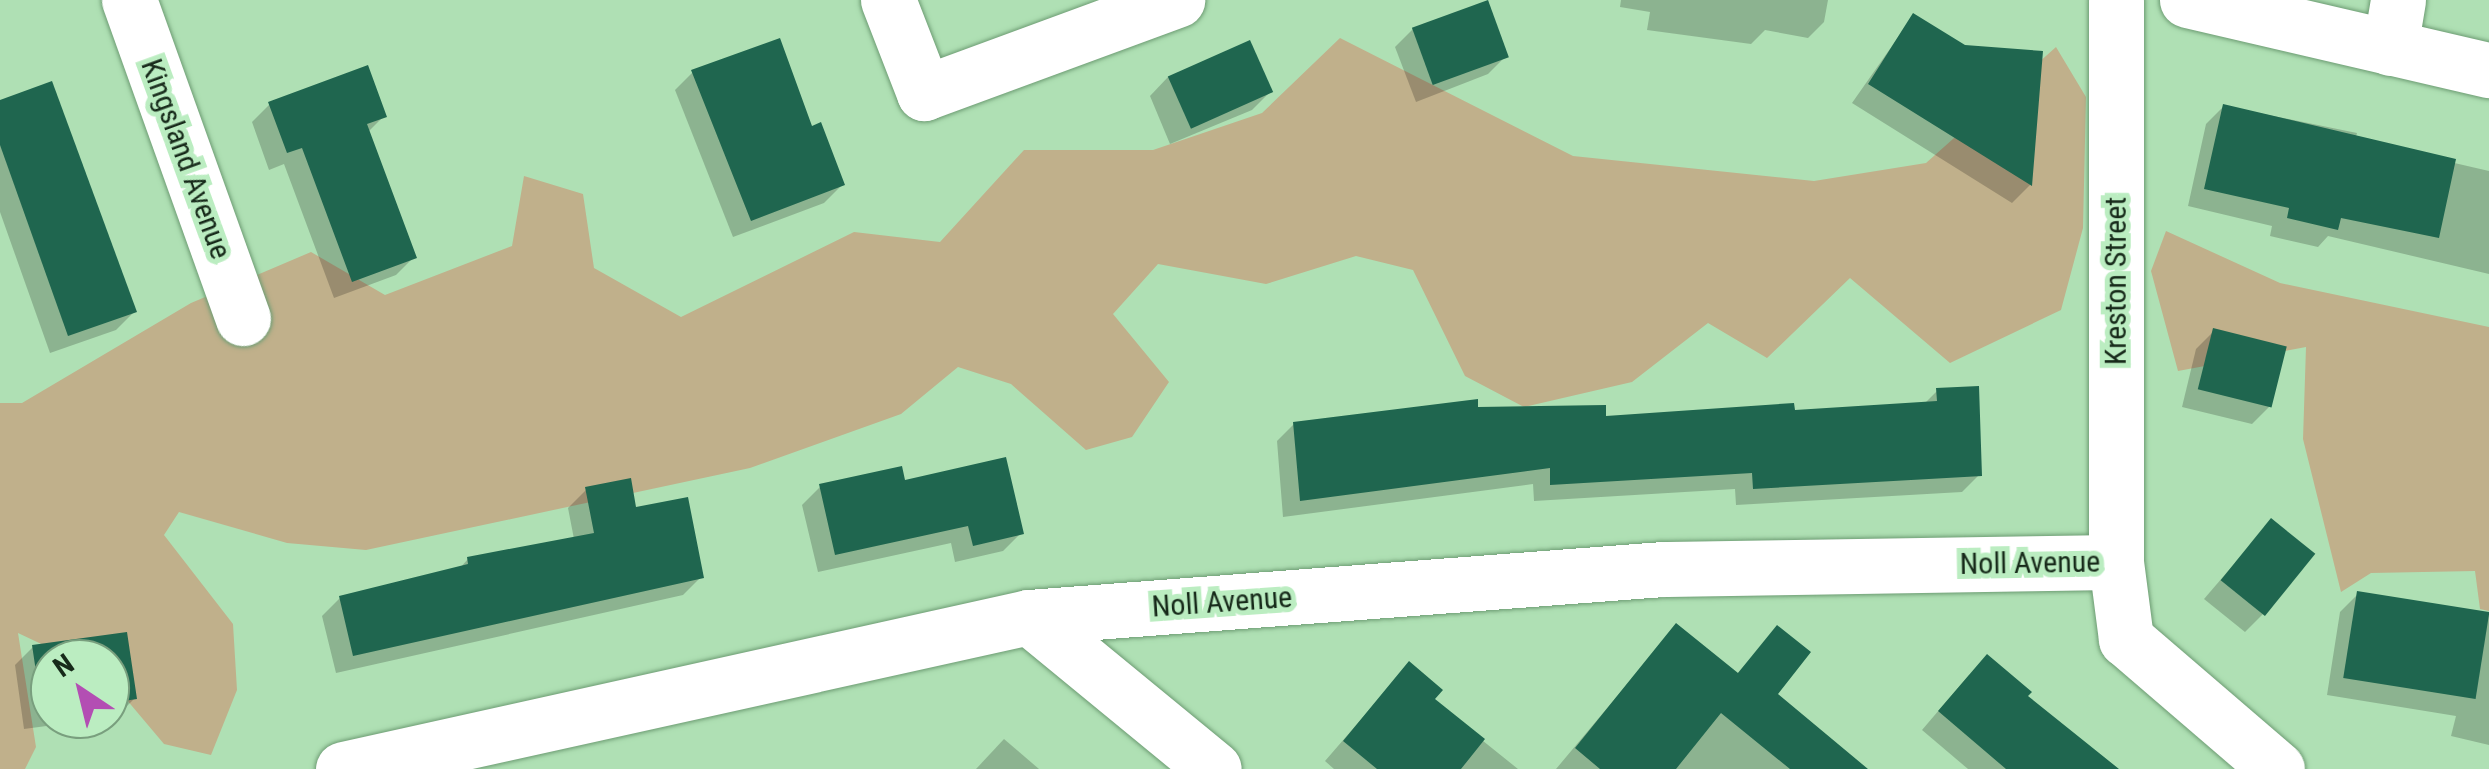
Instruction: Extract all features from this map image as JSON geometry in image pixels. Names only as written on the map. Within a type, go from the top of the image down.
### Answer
[{"type":"street","name":"Kingsland Avenue","points":[[129,0],[243,318]]},
{"type":"street","points":[[888,0],[924,93],[1177,0]]},
{"type":"street","name":"Kreston Street","points":[[2116,0],[2116,562],[2126,638],[2277,769]]},
{"type":"street","points":[[2187,0],[2394,24],[2489,70]]},
{"type":"street","name":"Noll Avenue","points":[[343,769],[1029,617],[1663,569],[2116,562]]},
{"type":"street","points":[[1029,617],[1214,769]]},
{"type":"shaded area","points":[[1340,38],[1573,156],[1814,181],[1926,163],[2056,47],[2086,97],[2083,228],[2061,310],[1950,363],[1850,278],[1767,358],[1708,323],[1632,382],[1524,407],[1465,376],[1413,270],[1356,256],[1266,284],[1158,264],[1113,314],[1169,382],[1132,437],[1086,450],[1011,384],[958,367],[901,414],[750,468],[366,550],[287,543],[179,512],[164,535],[233,624],[237,690],[211,755],[164,744],[130,704],[130,639],[31,639],[18,633],[30,709],[30,739],[35,739],[36,747],[25,769],[0,769],[0,403],[22,403],[191,303],[311,252],[385,295],[512,246],[524,176],[583,194],[594,268],[681,317],[854,232],[940,242],[1024,150],[1153,150],[1262,113]]},
{"type":"shaded area","points":[[2166,231],[2280,283],[2489,327],[2489,611],[2480,609],[2475,571],[2371,573],[2341,592],[2303,439],[2306,347],[2178,371],[2151,271]]},
{"type":"building","points":[[1488,0],[1509,57],[1433,85],[1412,28]]},
{"type":"building","points":[[1913,13],[1965,45],[2043,51],[2032,186],[1868,84]]},
{"type":"building","points":[[780,38],[812,126],[821,122],[845,185],[751,221],[691,70]]},
{"type":"building","points":[[1250,40],[1273,92],[1191,129],[1168,77]]},
{"type":"building","points":[[368,65],[387,117],[367,124],[417,258],[352,282],[302,148],[287,153],[268,102]]},
{"type":"building","points":[[52,81],[137,312],[68,336],[0,145],[0,100]]},
{"type":"building","points":[[2223,104],[2456,159],[2439,238],[2341,218],[2338,230],[2287,218],[2289,208],[2204,189]]},
{"type":"building","points":[[2213,328],[2287,346],[2272,408],[2198,389]]},
{"type":"building","points":[[1979,386],[1982,476],[1753,489],[1752,473],[1550,485],[1550,468],[1300,501],[1293,422],[1478,399],[1478,407],[1606,405],[1606,416],[1794,403],[1795,410],[1937,401],[1936,388]]},
{"type":"building","points":[[1006,457],[1024,534],[973,546],[968,526],[835,555],[819,484],[902,466],[905,480]]},
{"type":"building","points":[[631,478],[636,507],[688,497],[704,578],[353,656],[339,596],[468,564],[467,557],[594,533],[585,487]]},
{"type":"building","points":[[2271,518],[2315,554],[2265,616],[2221,580]]},
{"type":"building","points":[[2357,591],[2489,612],[2476,699],[2343,678]]},
{"type":"building","points":[[1676,623],[1738,673],[1777,625],[1811,652],[1778,694],[1868,769],[1790,769],[1721,713],[1676,769],[1600,769],[1575,748]]},
{"type":"building","points":[[127,632],[128,639],[76,639]]},
{"type":"building","points":[[130,652],[137,699],[130,700]]},
{"type":"building","points":[[1987,654],[2032,692],[2028,696],[2119,769],[2006,769],[1938,711]]},
{"type":"building","points":[[1409,661],[1443,690],[1435,699],[1485,739],[1461,769],[1377,769],[1343,741]]}]
